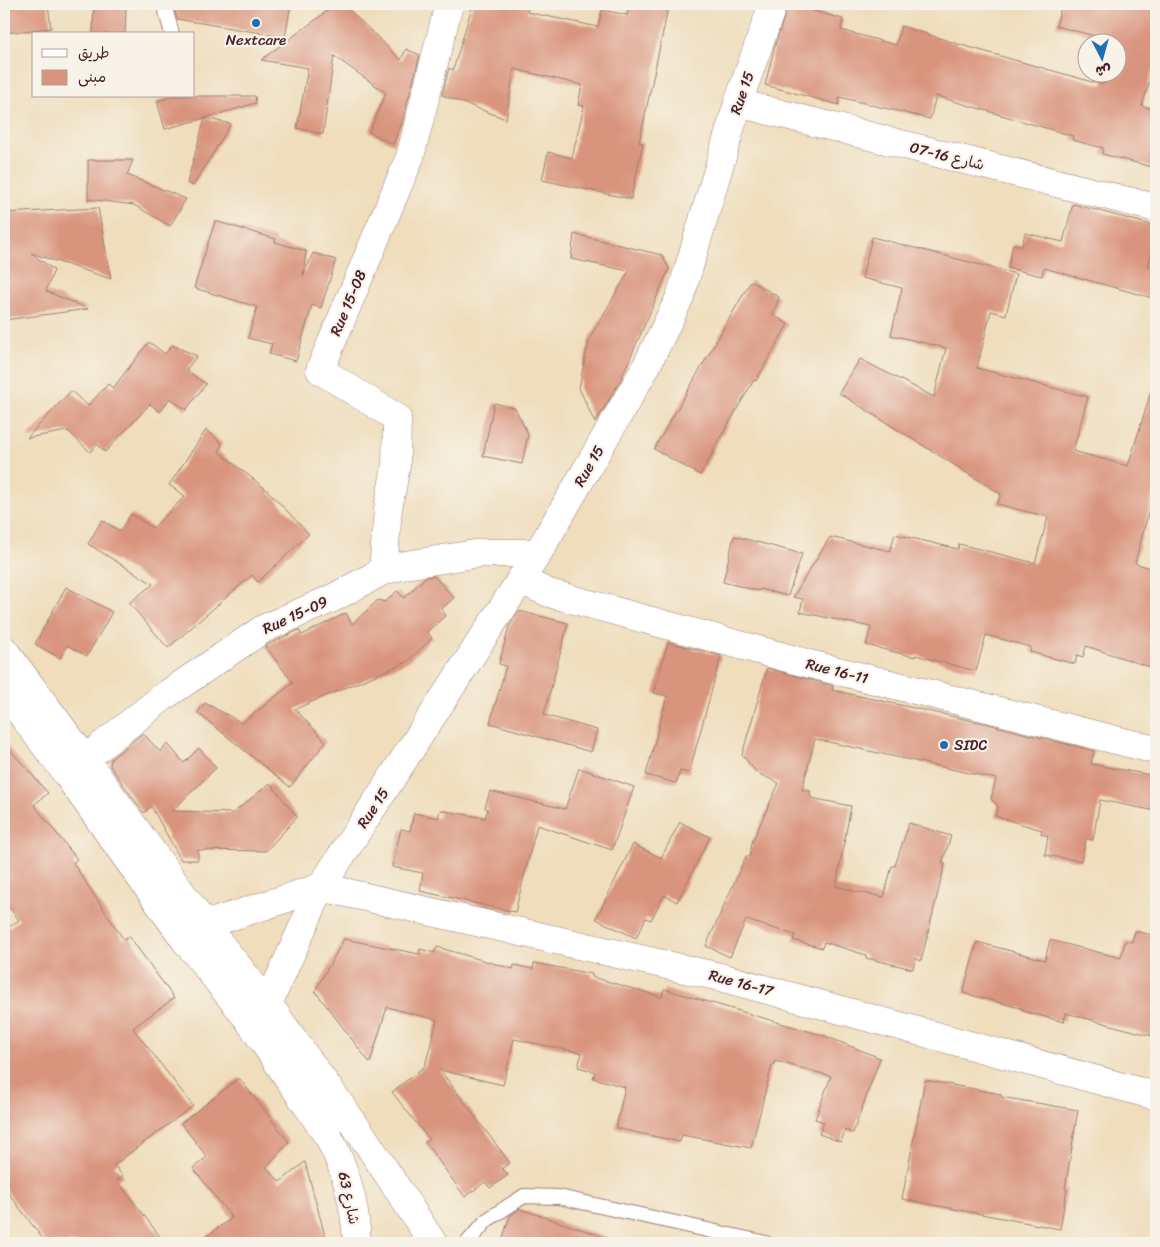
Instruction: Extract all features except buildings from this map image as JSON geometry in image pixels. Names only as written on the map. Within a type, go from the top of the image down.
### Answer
[{"type":"street","name":"Rue 15-08","points":[[383,571],[388,509],[396,466],[396,418],[320,370],[410,157],[450,4]]},
{"type":"street","name":"Rue 15","points":[[268,1004],[321,887],[538,553],[645,369],[680,297],[738,103],[773,4]]},
{"type":"street","name":"شارع 16-07","points":[[738,103],[1156,208]]},
{"type":"street","name":"Rue 15-09","points":[[85,759],[162,697],[263,628],[333,598],[383,571],[405,565],[481,554],[538,553]]},
{"type":"street","name":"Rue 16-11","points":[[520,580],[549,593],[797,660],[1156,750]]},
{"type":"street","points":[[4,650],[205,925],[268,1004],[362,1135],[433,1243]]},
{"type":"street","name":"شارع 63","points":[[4,692],[66,773],[185,940],[248,1019],[328,1136],[349,1184],[357,1243]]},
{"type":"street","points":[[205,925],[321,887]]},
{"type":"street","name":"Rue 16-17","points":[[321,887],[720,977],[1156,1096]]},
{"type":"lane","points":[[164,4],[171,32]]},
{"type":"lane","points":[[467,1243],[487,1220],[524,1196],[559,1197],[766,1243]]},
{"type":"place","name":"Nextcare","points":[[256,23]]},
{"type":"place","name":"SIDC","points":[[944,745]]}]
